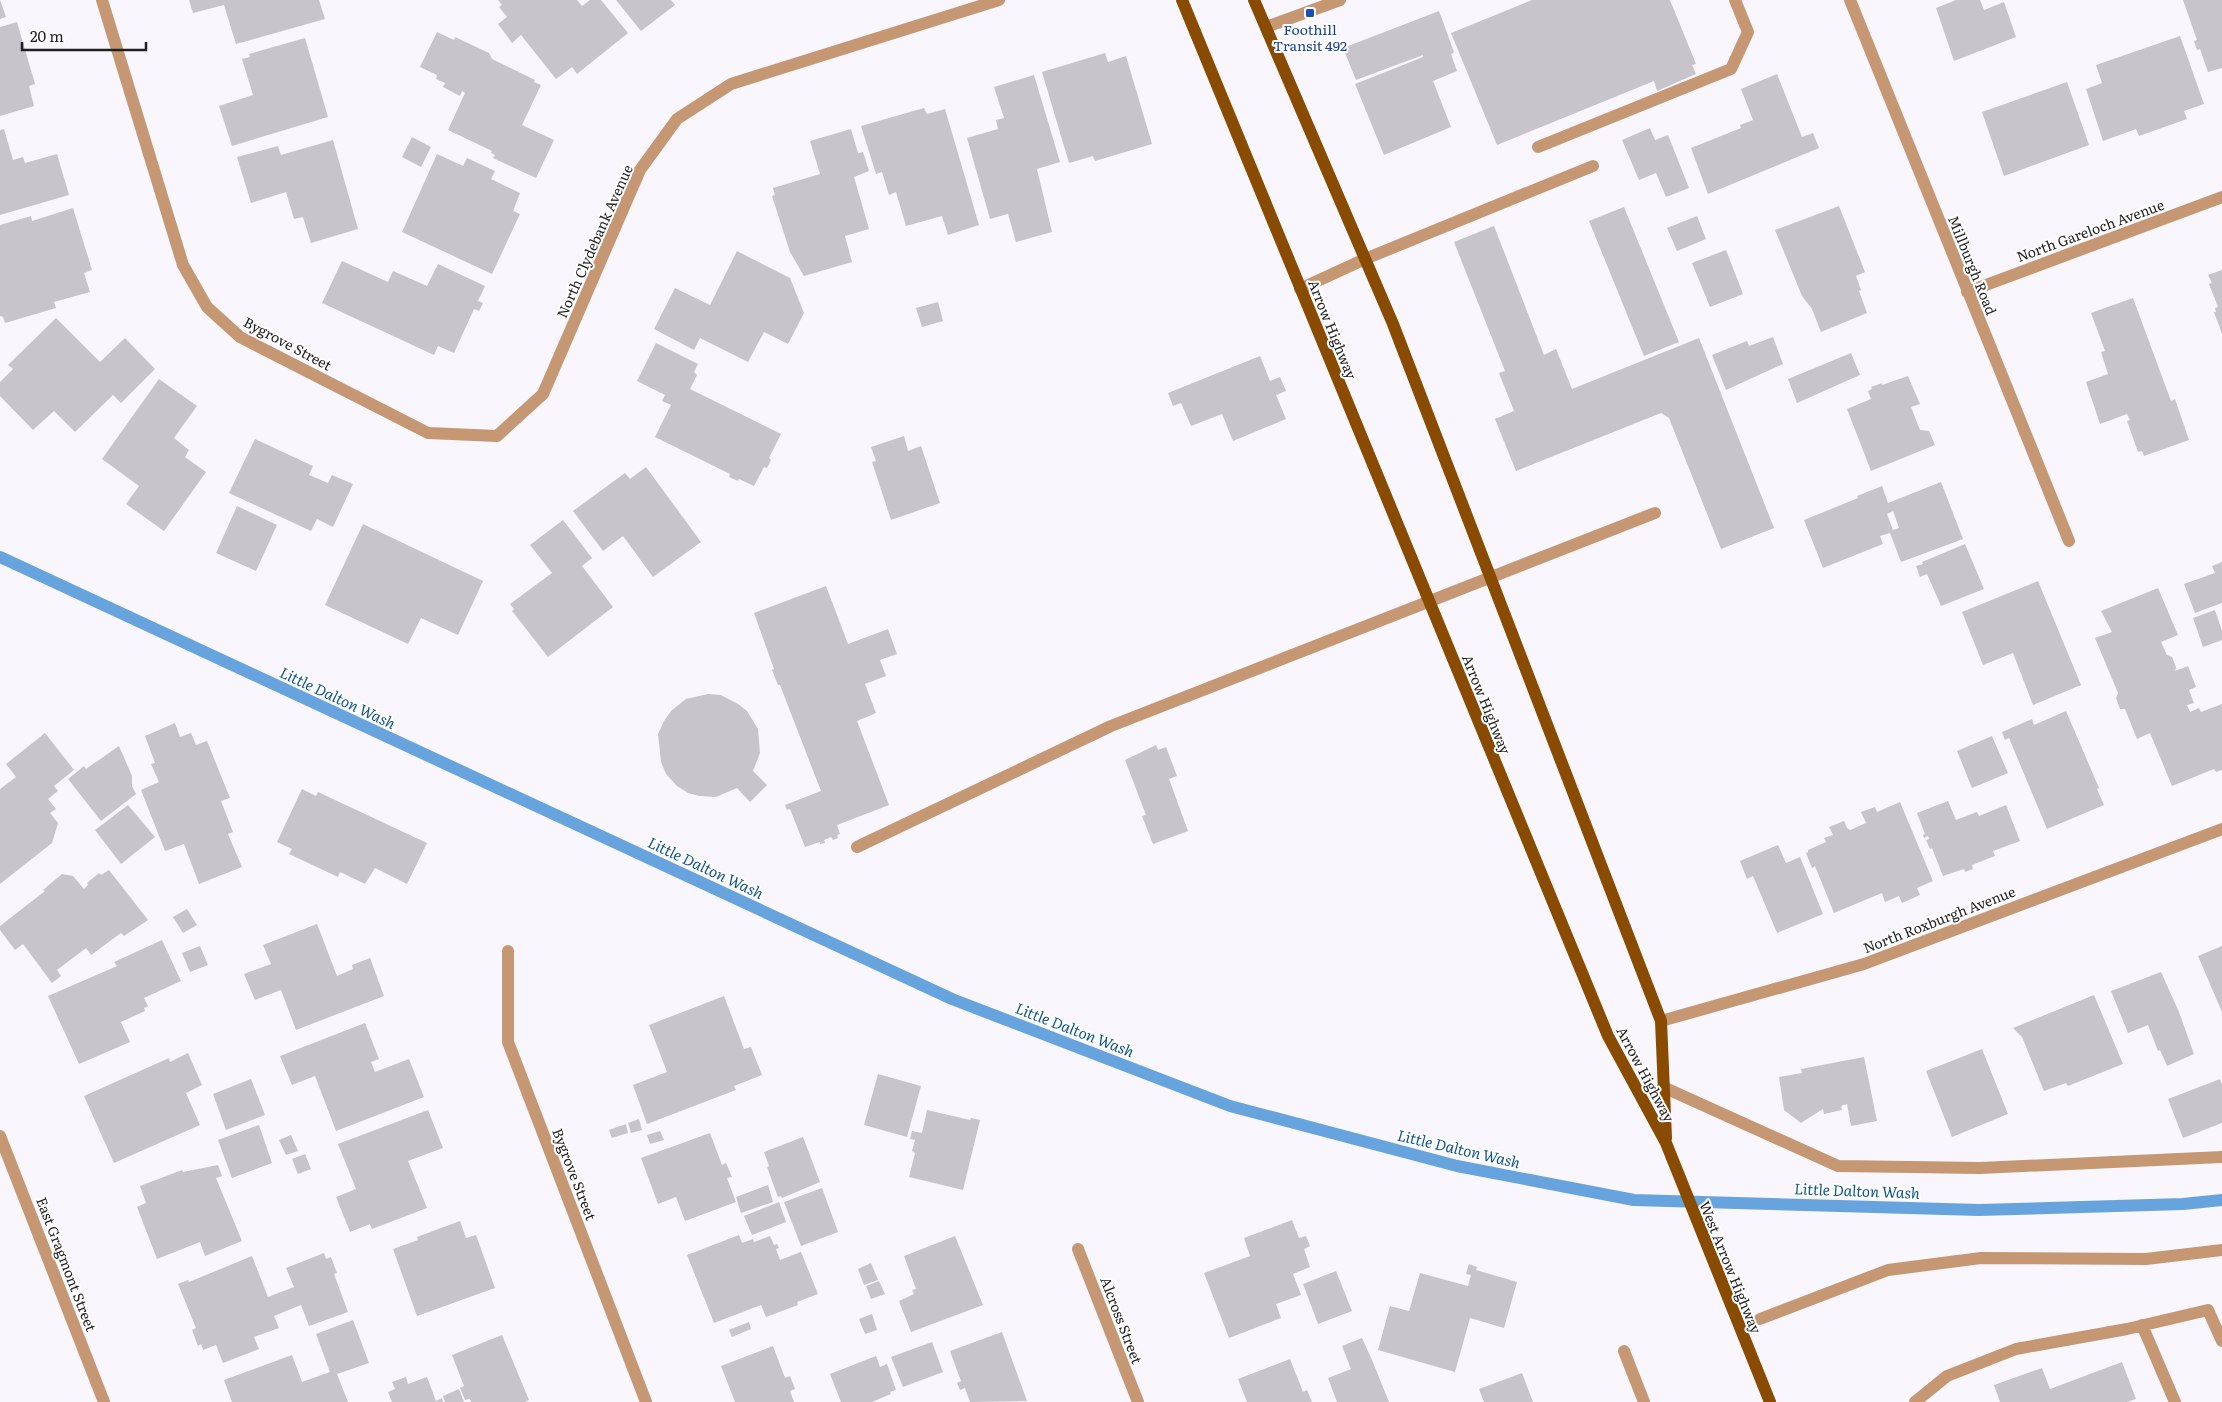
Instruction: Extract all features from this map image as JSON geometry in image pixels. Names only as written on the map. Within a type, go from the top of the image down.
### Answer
[{"type":"main road","name":"Arrow Highway","points":[[1182,0],[1608,1036],[1666,1143]]},
{"type":"main road","name":"Arrow Highway","points":[[1254,0],[1393,324],[1660,1021],[1666,1143]]},
{"type":"main road","name":"West Arrow Highway","points":[[1666,1143],[1770,1402]]},
{"type":"street","name":"Bygrove Street","points":[[102,0],[183,265],[207,307],[240,337],[428,433],[497,436]]},
{"type":"street","name":"North Clydebank Avenue","points":[[497,436],[543,394],[640,170],[677,120],[731,84],[999,0]]},
{"type":"street","points":[[1266,27],[1340,0]]},
{"type":"street","points":[[1538,147],[1731,69],[1748,32],[1735,0]]},
{"type":"street","name":"Millburgh Road","points":[[1850,0],[2068,542]]},
{"type":"street","points":[[1300,289],[1365,259],[1593,166]]},
{"type":"street","name":"North Gareloch Avenue","points":[[1968,292],[2222,197]]},
{"type":"street","points":[[857,847],[1111,726],[1655,514]]},
{"type":"street","name":"North Roxburgh Avenue","points":[[1660,1021],[1864,964],[2222,829]]},
{"type":"street","name":"Bygrove Street","points":[[508,951],[508,1042],[646,1402]]},
{"type":"street","points":[[1663,1087],[1838,1166],[1980,1168],[2222,1157]]},
{"type":"street","name":"East Gragmont Street","points":[[0,1136],[104,1402]]},
{"type":"street","name":"Alcross Street","points":[[1078,1249],[1138,1402]]},
{"type":"street","points":[[1760,1319],[1888,1270],[1981,1258],[2146,1259],[2222,1250]]},
{"type":"street","points":[[1915,1402],[1947,1376],[2016,1349],[2142,1325],[2208,1310],[2222,1341]]},
{"type":"street","points":[[2142,1325],[2175,1402]]},
{"type":"street","points":[[1624,1351],[1644,1402]]},
{"type":"building","points":[[0,0],[6,17],[0,19]]},
{"type":"building","points":[[189,0],[319,0],[325,19],[236,44],[224,5],[193,13]]},
{"type":"building","points":[[498,0],[577,0],[582,6],[590,0],[601,0],[628,33],[577,74],[572,67],[556,79],[521,35],[512,43],[498,24],[507,17],[499,7],[502,5]]},
{"type":"building","points":[[616,0],[671,0],[675,5],[641,31]]},
{"type":"building","points":[[1532,0],[1670,0],[1696,64],[1692,65],[1696,74],[1657,91],[1654,81],[1497,145],[1451,33]]},
{"type":"building","points":[[1956,0],[1980,0],[1984,10],[2004,2],[2016,37],[1954,61],[1936,8]]},
{"type":"building","points":[[2183,0],[2222,0],[2222,68],[2208,72],[2200,49],[2197,50],[2194,41],[2197,40]]},
{"type":"building","points":[[1439,11],[1454,52],[1451,54],[1457,71],[1433,81],[1451,127],[1384,155],[1355,84],[1423,57],[1423,55],[1356,80],[1343,48]]},
{"type":"building","points":[[17,22],[35,84],[29,86],[34,106],[0,116],[0,27]]},
{"type":"building","points":[[437,32],[454,40],[455,37],[489,53],[492,59],[535,80],[534,82],[541,85],[522,125],[554,140],[536,178],[493,158],[495,155],[491,153],[492,151],[448,130],[465,93],[462,91],[460,96],[443,87],[445,83],[436,79],[437,75],[420,67]]},
{"type":"building","points":[[2180,36],[2204,104],[2184,111],[2187,119],[2139,136],[2136,129],[2103,141],[2086,89],[2102,83],[2096,65]]},
{"type":"building","points":[[305,38],[328,117],[232,146],[219,106],[253,95],[242,59],[250,57],[249,54]]},
{"type":"building","points":[[1105,53],[1108,62],[1126,56],[1152,144],[1095,161],[1093,156],[1069,163],[1042,72]]},
{"type":"building","points":[[1777,74],[1802,137],[1813,133],[1819,148],[1708,194],[1691,148],[1741,128],[1740,125],[1753,120],[1741,89]]},
{"type":"building","points":[[1034,75],[1060,162],[1037,169],[1052,232],[1016,242],[1008,214],[990,219],[967,138],[998,129],[996,120],[1004,118],[994,87]]},
{"type":"building","points":[[2067,82],[2089,145],[2004,176],[1982,112]]},
{"type":"building","points":[[924,108],[927,114],[945,109],[979,225],[948,235],[942,216],[906,226],[896,192],[889,195],[882,172],[876,174],[861,126]]},
{"type":"building","points":[[1650,128],[1655,140],[1668,135],[1689,188],[1666,197],[1656,173],[1639,180],[1622,140]]},
{"type":"building","points":[[4,129],[13,160],[23,157],[25,163],[57,154],[69,195],[0,215],[0,130]]},
{"type":"building","points":[[851,129],[858,153],[863,152],[869,171],[854,177],[869,229],[845,236],[852,262],[804,276],[790,252],[772,196],[775,195],[773,188],[820,174],[810,141]]},
{"type":"building","points":[[412,137],[431,147],[421,167],[402,157]]},
{"type":"building","points":[[333,140],[358,229],[311,243],[303,217],[294,219],[286,192],[251,203],[237,157],[278,146],[281,155]]},
{"type":"building","points":[[437,154],[463,166],[467,158],[495,171],[491,179],[520,193],[513,211],[520,214],[492,274],[402,232]]},
{"type":"building","points":[[1839,206],[1865,272],[1856,276],[1867,313],[1821,332],[1812,309],[1802,296],[1775,230]]},
{"type":"building","points":[[1624,207],[1679,342],[1644,356],[1589,221]]},
{"type":"building","points":[[73,208],[92,270],[84,273],[90,292],[54,302],[56,308],[5,323],[3,317],[0,316],[0,225],[31,216],[32,221]]},
{"type":"building","points":[[1697,216],[1706,239],[1677,251],[1667,228]]},
{"type":"building","points":[[1494,226],[1544,355],[1556,349],[1572,389],[1699,338],[1774,528],[1721,549],[1669,418],[1661,413],[1516,471],[1495,419],[1514,411],[1499,373],[1505,371],[1454,242]]},
{"type":"building","points":[[1726,250],[1743,294],[1710,307],[1692,263]]},
{"type":"building","points":[[737,251],[790,278],[804,313],[788,344],[764,332],[748,362],[700,338],[694,350],[654,329],[675,288],[710,305]]},
{"type":"building","points":[[342,261],[388,282],[393,271],[427,286],[438,264],[485,286],[478,301],[483,303],[479,311],[474,309],[454,353],[438,346],[434,355],[322,303]]},
{"type":"building","points":[[2222,270],[2222,334],[2214,312],[2216,312],[2215,308],[2218,307],[2209,284],[2212,283],[2208,275]]},
{"type":"building","points":[[2133,298],[2171,401],[2175,399],[2189,440],[2144,456],[2142,451],[2138,452],[2127,421],[2130,420],[2127,414],[2100,424],[2086,382],[2108,374],[2101,352],[2105,351],[2091,313]]},
{"type":"building","points":[[938,302],[943,321],[922,327],[916,308]]},
{"type":"building","points":[[56,318],[100,362],[125,338],[155,369],[121,403],[113,395],[75,432],[54,411],[33,430],[0,396],[0,382],[13,369],[8,365]]},
{"type":"building","points":[[1773,337],[1783,364],[1726,390],[1712,355],[1747,341],[1749,346]]},
{"type":"building","points":[[656,343],[698,364],[694,372],[697,375],[690,389],[781,434],[769,458],[771,460],[767,468],[764,467],[754,486],[739,479],[738,481],[729,477],[730,474],[655,437],[671,405],[662,401],[665,395],[637,381]]},
{"type":"building","points":[[1851,353],[1860,375],[1797,403],[1788,379]]},
{"type":"building","points":[[1260,356],[1270,381],[1280,377],[1286,391],[1276,395],[1286,419],[1233,441],[1222,414],[1191,426],[1181,403],[1173,406],[1168,393]]},
{"type":"building","points":[[1908,376],[1920,404],[1911,407],[1920,430],[1929,431],[1935,445],[1871,471],[1847,409],[1871,399],[1868,391],[1872,389],[1871,387]]},
{"type":"building","points":[[159,379],[197,406],[174,438],[189,450],[185,457],[206,472],[164,531],[126,504],[139,486],[102,459]]},
{"type":"building","points":[[904,436],[908,451],[921,446],[940,503],[891,520],[872,462],[876,461],[871,447]]},
{"type":"building","points":[[255,439],[313,466],[309,475],[328,483],[332,475],[353,484],[333,527],[317,519],[311,531],[229,493]]},
{"type":"building","points":[[646,467],[701,542],[653,577],[623,536],[603,551],[573,511],[625,473],[630,479]]},
{"type":"building","points":[[1941,482],[1963,539],[1901,562],[1890,533],[1880,536],[1883,544],[1823,568],[1804,520],[1882,486],[1888,503]],"holes":[[[1893,511],[1899,528],[1893,530],[1887,514]]]},
{"type":"building","points":[[237,506],[277,525],[256,571],[216,553]]},
{"type":"building","points":[[563,520],[592,558],[582,566],[613,607],[548,657],[512,611],[514,609],[510,604],[552,573],[530,545]]},
{"type":"building","points":[[363,524],[483,581],[458,635],[421,618],[408,644],[325,605]]},
{"type":"building","points":[[1965,544],[1984,589],[1941,606],[1927,574],[1920,577],[1916,566]]},
{"type":"building","points":[[2222,562],[2222,603],[2195,613],[2184,584],[2215,573],[2212,566]]},
{"type":"building","points":[[2038,581],[2081,685],[2033,705],[2013,653],[1983,665],[1962,612]]},
{"type":"building","points":[[826,586],[848,644],[888,629],[897,654],[880,660],[886,676],[865,684],[876,713],[857,721],[889,805],[837,825],[840,834],[837,835],[838,838],[833,840],[831,837],[824,840],[825,843],[820,844],[820,842],[805,847],[790,809],[787,810],[785,805],[821,791],[780,685],[778,685],[772,670],[774,669],[754,613]]},
{"type":"building","points":[[2158,588],[2178,635],[2161,642],[2167,655],[2172,657],[2176,667],[2175,671],[2188,666],[2196,687],[2189,690],[2194,703],[2187,705],[2190,712],[2199,708],[2201,712],[2222,704],[2222,770],[2216,772],[2214,769],[2172,786],[2150,733],[2137,739],[2125,709],[2120,709],[2116,698],[2118,693],[2095,638],[2112,632],[2101,611]]},
{"type":"building","points":[[2215,610],[2222,631],[2222,640],[2203,647],[2193,618]]},
{"type":"building","points":[[708,694],[721,695],[738,704],[747,711],[758,729],[760,753],[753,771],[767,785],[750,802],[737,788],[716,797],[688,793],[677,786],[666,774],[661,762],[658,734],[664,721],[672,710],[686,699]]},
{"type":"building","points":[[2066,711],[2099,788],[2097,789],[2104,805],[2047,829],[2009,738],[2005,740],[2002,732],[2032,719],[2034,725]]},
{"type":"building","points":[[175,723],[180,737],[191,733],[196,745],[207,741],[230,798],[221,801],[233,832],[228,834],[242,867],[199,884],[184,844],[165,851],[141,790],[159,782],[151,764],[155,763],[145,736]]},
{"type":"building","points":[[45,733],[74,770],[54,786],[58,791],[48,799],[56,809],[50,813],[58,823],[52,843],[0,884],[0,789],[16,777],[6,764]]},
{"type":"building","points":[[1992,736],[2008,773],[1972,788],[1957,751]]},
{"type":"building","points":[[1156,745],[1158,750],[1166,747],[1177,776],[1169,779],[1188,831],[1153,844],[1142,816],[1146,815],[1125,760]]},
{"type":"building","points":[[119,746],[132,776],[132,786],[136,794],[101,821],[68,779],[84,766],[86,769]]},
{"type":"building","points":[[302,789],[316,796],[318,792],[427,843],[407,884],[375,868],[365,884],[340,872],[338,877],[289,854],[292,849],[277,842]]},
{"type":"building","points":[[1948,801],[1956,820],[1977,812],[1979,816],[2006,805],[2020,841],[1993,851],[1995,856],[1972,865],[1973,869],[1965,872],[1964,869],[1943,876],[1932,848],[1930,849],[1926,840],[1929,839],[1928,836],[1924,838],[1923,835],[1925,834],[1917,813]]},
{"type":"building","points":[[1900,802],[1933,881],[1917,888],[1920,895],[1902,903],[1899,896],[1885,902],[1882,893],[1834,913],[1815,866],[1812,868],[1806,853],[1808,850],[1826,842],[1824,838],[1833,835],[1829,827],[1844,821],[1850,830],[1866,823],[1861,812],[1875,807],[1877,812]]},
{"type":"building","points":[[128,805],[155,837],[121,864],[95,830]]},
{"type":"building","points":[[1778,845],[1786,863],[1800,857],[1823,914],[1777,933],[1753,876],[1747,879],[1740,861]]},
{"type":"building","points":[[109,870],[148,920],[124,936],[121,933],[91,955],[86,948],[57,970],[61,976],[52,983],[23,944],[15,950],[0,930],[0,926],[45,891],[43,890],[62,874],[73,876],[84,889],[88,885],[87,883],[99,873],[101,875]]},
{"type":"building","points":[[187,909],[197,925],[183,933],[173,917]]},
{"type":"building","points":[[317,924],[337,976],[353,969],[352,965],[370,958],[384,996],[296,1030],[281,990],[255,1000],[244,974],[271,964],[263,945]]},
{"type":"building","points":[[162,940],[181,981],[144,998],[148,1006],[144,1008],[145,1011],[121,1022],[130,1042],[79,1064],[48,996],[117,966],[114,962]]},
{"type":"building","points":[[200,946],[208,965],[190,972],[182,953]]},
{"type":"building","points":[[2222,946],[2222,1012],[2198,956]]},
{"type":"building","points":[[2161,972],[2179,1012],[2194,1054],[2167,1066],[2160,1050],[2158,1051],[2148,1025],[2128,1033],[2111,991]]},
{"type":"building","points":[[2094,995],[2123,1064],[2068,1086],[2066,1083],[2044,1091],[2022,1037],[2013,1028]]},
{"type":"building","points":[[724,996],[744,1049],[751,1047],[762,1075],[734,1086],[736,1090],[647,1124],[633,1085],[667,1072],[649,1025]]},
{"type":"building","points":[[365,1023],[379,1059],[371,1062],[375,1072],[409,1059],[424,1097],[336,1131],[315,1076],[292,1085],[280,1056]]},
{"type":"building","points":[[1982,1049],[2008,1114],[1952,1137],[1926,1071]]},
{"type":"building","points":[[188,1053],[202,1085],[186,1093],[200,1125],[114,1163],[84,1096],[169,1058],[170,1062]]},
{"type":"building","points":[[1864,1057],[1877,1121],[1851,1126],[1847,1104],[1841,1106],[1842,1110],[1824,1114],[1823,1109],[1801,1123],[1784,1110],[1779,1077],[1802,1073],[1801,1069]]},
{"type":"building","points":[[878,1074],[921,1086],[907,1137],[864,1125]]},
{"type":"building","points":[[251,1079],[265,1115],[226,1130],[213,1094]]},
{"type":"building","points":[[2220,1079],[2222,1084],[2222,1123],[2183,1138],[2168,1099]]},
{"type":"building","points":[[428,1110],[443,1148],[408,1161],[427,1208],[372,1229],[370,1224],[350,1232],[336,1197],[356,1189],[338,1144]]},
{"type":"building","points":[[927,1110],[970,1120],[971,1118],[980,1120],[963,1190],[909,1177],[915,1153],[912,1151],[915,1140],[910,1139],[912,1131],[922,1133]]},
{"type":"building","points":[[639,1119],[642,1130],[631,1133],[628,1123]]},
{"type":"building","points":[[626,1124],[628,1133],[612,1138],[609,1130]]},
{"type":"building","points":[[259,1125],[272,1163],[232,1178],[218,1140]]},
{"type":"building","points":[[660,1131],[664,1140],[650,1144],[647,1135]]},
{"type":"building","points":[[710,1133],[722,1165],[726,1163],[732,1177],[727,1178],[736,1202],[685,1221],[676,1197],[658,1204],[641,1158]]},
{"type":"building","points":[[291,1135],[298,1151],[286,1155],[279,1140]]},
{"type":"building","points":[[803,1137],[820,1182],[782,1198],[781,1196],[778,1197],[767,1167],[769,1166],[764,1152]]},
{"type":"building","points":[[305,1154],[311,1169],[298,1174],[292,1159]]},
{"type":"building","points":[[218,1165],[222,1176],[216,1178],[242,1241],[205,1256],[200,1242],[157,1259],[137,1207],[146,1203],[140,1186],[182,1170],[183,1172]]},
{"type":"building","points":[[768,1185],[773,1202],[741,1213],[736,1197]]},
{"type":"building","points":[[822,1188],[838,1232],[801,1246],[784,1202]]},
{"type":"building","points":[[779,1202],[786,1222],[752,1235],[744,1216]]},
{"type":"building","points":[[1292,1220],[1299,1238],[1306,1236],[1310,1246],[1304,1249],[1310,1267],[1293,1274],[1301,1295],[1276,1304],[1281,1318],[1229,1338],[1204,1273],[1250,1256],[1244,1238]]},
{"type":"building","points":[[460,1221],[466,1238],[476,1235],[495,1288],[417,1316],[393,1249],[418,1240],[417,1237]]},
{"type":"building","points":[[739,1235],[742,1243],[753,1239],[754,1242],[770,1236],[774,1245],[777,1244],[779,1248],[776,1249],[780,1260],[801,1252],[818,1294],[797,1302],[798,1305],[766,1317],[761,1305],[714,1323],[687,1255]]},
{"type":"building","points":[[955,1236],[983,1305],[911,1332],[899,1301],[914,1294],[912,1290],[916,1289],[904,1256]]},
{"type":"building","points":[[324,1253],[326,1259],[331,1257],[337,1273],[334,1274],[348,1312],[309,1326],[301,1305],[274,1316],[279,1328],[254,1337],[259,1349],[223,1363],[216,1345],[203,1350],[201,1344],[198,1346],[192,1330],[196,1328],[178,1284],[188,1280],[189,1282],[252,1256],[268,1297],[294,1287],[286,1268]]},
{"type":"building","points":[[871,1263],[878,1280],[864,1285],[858,1269]]},
{"type":"building","points":[[1469,1264],[1477,1267],[1476,1270],[1517,1282],[1504,1328],[1470,1318],[1455,1372],[1378,1350],[1390,1306],[1409,1311],[1420,1273],[1468,1286],[1471,1275],[1466,1274]]},
{"type":"building","points":[[1336,1271],[1352,1311],[1318,1324],[1303,1284]]},
{"type":"building","points":[[879,1281],[885,1294],[871,1299],[866,1286]]},
{"type":"building","points":[[872,1314],[877,1330],[865,1334],[859,1319]]},
{"type":"building","points":[[353,1320],[369,1363],[337,1374],[348,1402],[232,1402],[224,1380],[292,1355],[302,1382],[330,1372],[316,1334]]},
{"type":"building","points":[[749,1322],[751,1329],[732,1337],[729,1330]]},
{"type":"building","points":[[1002,1332],[1027,1401],[970,1402],[965,1388],[960,1390],[957,1383],[961,1381],[950,1351]]},
{"type":"building","points":[[502,1335],[529,1400],[525,1402],[471,1402],[470,1399],[465,1400],[460,1388],[464,1386],[452,1355]]},
{"type":"building","points":[[1362,1338],[1389,1402],[1337,1402],[1328,1378],[1351,1369],[1342,1346]]},
{"type":"building","points":[[932,1342],[943,1372],[903,1387],[891,1357]]},
{"type":"building","points":[[773,1346],[785,1378],[790,1376],[795,1389],[790,1391],[794,1402],[735,1402],[721,1366]]},
{"type":"building","points":[[876,1356],[880,1367],[887,1364],[896,1390],[872,1402],[841,1402],[830,1374]]},
{"type":"building","points":[[1290,1359],[1303,1392],[1307,1390],[1312,1402],[1247,1402],[1238,1379]]},
{"type":"building","points":[[2122,1362],[2136,1399],[2127,1402],[2000,1402],[1994,1385],[2042,1368],[2050,1389]]},
{"type":"building","points":[[1522,1373],[1533,1402],[1484,1402],[1479,1389]]},
{"type":"building","points":[[406,1377],[408,1384],[427,1377],[436,1401],[442,1398],[443,1402],[392,1402],[388,1392],[395,1389],[392,1382]]},
{"type":"building","points":[[459,1389],[464,1402],[445,1402],[443,1396]]},
{"type":"waterway","name":"Little Dalton Wash","points":[[0,557],[952,999],[1230,1106],[1457,1166],[1634,1200],[1979,1210],[2183,1204],[2222,1200]]},
{"type":"place","name":"Foothill Transit 492","points":[[1310,13]]}]
